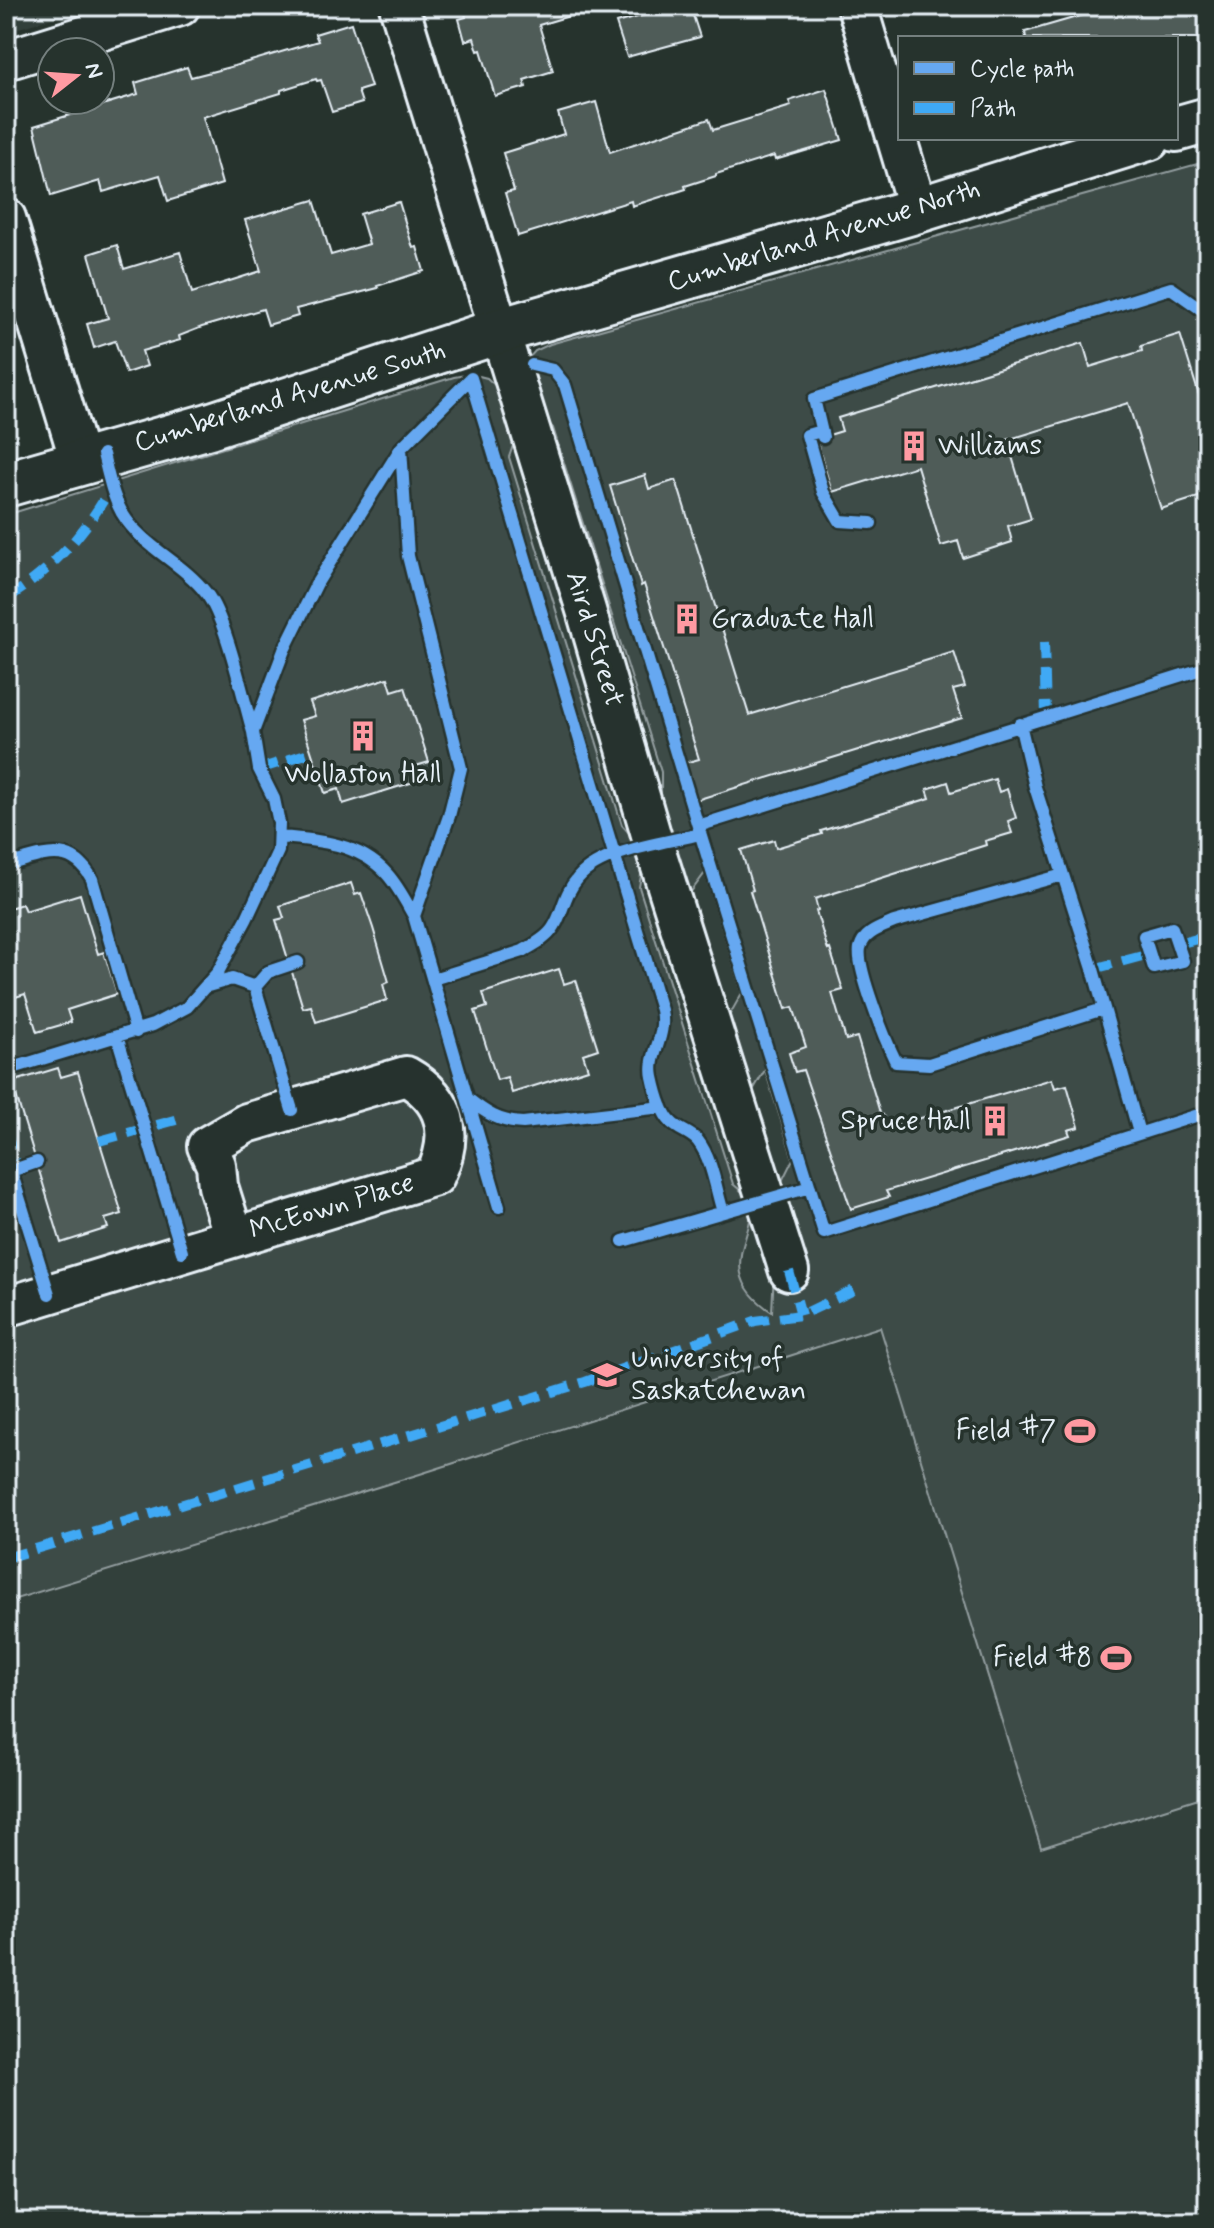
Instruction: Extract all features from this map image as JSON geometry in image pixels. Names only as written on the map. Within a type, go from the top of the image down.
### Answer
[{"type":"main road","points":[[1178,128],[1208,120]]},
{"type":"main road","name":"Cumberland Avenue North","points":[[499,331],[918,210],[1142,140]]},
{"type":"main road","name":"Cumberland Avenue South","points":[[6,484],[209,426],[499,331]]},
{"type":"street","points":[[6,60],[180,6]]},
{"type":"street","name":"Aird Street","points":[[399,6],[586,610],[654,845],[691,953],[789,1271]]},
{"type":"street","points":[[857,6],[918,210]]},
{"type":"street","points":[[6,218],[80,461]]},
{"type":"street","name":"McEown Place","points":[[6,1307],[435,1176],[441,1164],[446,1137],[440,1107],[431,1094],[406,1076],[247,1123],[207,1146],[216,1165],[218,1186],[234,1237]]},
{"type":"shaded area","points":[[6,6],[92,6],[6,32]]},
{"type":"shaded area","name":"University of Saskatchewan","points":[[1208,161],[1208,1795],[1041,1848],[880,1327],[6,1602],[6,515],[454,377],[471,374],[487,378],[498,388],[515,440],[509,457],[622,825],[634,839],[640,853],[642,869],[639,887],[733,1184],[747,1197],[751,1209],[740,1265],[743,1280],[753,1296],[772,1312],[778,1189],[793,1159],[765,1070],[749,1097],[725,1023],[742,993],[705,873],[687,897],[661,815],[661,772],[553,428],[532,404],[527,360],[535,351],[550,344]]},
{"type":"shaded area","name":"University of Saskatchewan","points":[[1208,165],[1208,2222],[6,2222],[6,528]]},
{"type":"building","points":[[463,6],[585,6],[586,11],[539,25],[553,71],[524,80],[526,87],[495,96],[481,50],[478,51],[474,38],[465,41],[459,19],[466,17]]},
{"type":"building","points":[[677,6],[690,6],[700,37],[627,57],[616,23]]},
{"type":"building","points":[[1084,6],[1204,6],[1208,17],[1208,38],[1026,36],[1025,32],[1087,14]]},
{"type":"building","points":[[351,23],[371,87],[358,91],[362,103],[332,112],[321,80],[316,79],[203,117],[222,184],[168,201],[160,175],[103,192],[100,181],[51,196],[34,126],[66,116],[116,116],[116,101],[138,94],[135,83],[187,67],[191,77],[234,66],[318,41],[315,34]]},
{"type":"building","points":[[826,89],[842,140],[775,160],[774,156],[632,206],[631,201],[518,236],[505,193],[514,191],[503,153],[564,134],[558,113],[596,102],[610,152],[709,119],[713,130],[791,106],[789,101]]},
{"type":"building","points":[[314,200],[331,255],[369,244],[360,214],[399,202],[413,248],[417,247],[424,271],[378,288],[296,309],[298,316],[268,325],[263,309],[202,327],[179,336],[180,340],[142,351],[147,366],[126,373],[115,341],[94,348],[87,324],[108,318],[89,254],[117,245],[124,269],[180,252],[192,293],[261,271],[245,220]]},
{"type":"building","name":"Williams","points":[[1180,334],[1208,424],[1208,494],[1161,509],[1128,403],[1007,440],[1031,519],[1008,526],[1012,542],[963,558],[958,541],[941,546],[917,466],[832,492],[816,439],[842,431],[838,418],[1083,343],[1090,367],[1142,351],[1141,346]]},
{"type":"building","name":"Graduate Hall","points":[[645,475],[649,489],[676,480],[749,715],[954,652],[965,687],[953,690],[962,718],[693,801],[681,764],[699,759],[610,486]]},
{"type":"building","name":"Wollaston Hall","points":[[388,678],[392,691],[405,687],[429,762],[416,766],[420,780],[343,804],[339,789],[325,793],[301,720],[315,716],[310,702]]},
{"type":"building","points":[[995,779],[999,792],[1007,789],[1016,818],[1008,821],[1012,833],[985,841],[986,845],[815,899],[828,950],[843,990],[832,993],[846,1040],[857,1037],[887,1128],[1052,1079],[1055,1088],[1067,1085],[1079,1127],[1068,1130],[1070,1135],[886,1191],[889,1197],[851,1209],[803,1070],[795,1072],[789,1053],[806,1047],[793,1007],[786,1009],[750,891],[753,890],[741,850],[774,840],[776,848],[822,834],[821,831],[930,798],[927,789],[948,782],[951,792]]},
{"type":"building","points":[[351,883],[355,895],[361,893],[373,928],[389,982],[383,984],[387,1000],[316,1022],[311,1006],[303,1008],[276,920],[284,918],[280,906]]},
{"type":"building","points":[[80,894],[98,954],[104,952],[117,994],[67,1010],[71,1022],[37,1032],[25,994],[6,1000],[6,909],[22,904],[25,911]]},
{"type":"building","points":[[559,969],[564,984],[576,980],[598,1049],[583,1054],[588,1069],[512,1093],[507,1077],[497,1080],[475,1011],[487,1007],[483,993]]},
{"type":"building","points":[[58,1068],[61,1077],[78,1072],[122,1214],[105,1219],[108,1228],[61,1243],[12,1082]]},
{"type":"marked path","points":[[6,599],[38,576],[66,550],[91,520],[111,487]]},
{"type":"marked path","points":[[1044,642],[1046,716]]},
{"type":"marked path","points":[[259,769],[312,752]]},
{"type":"marked path","points":[[1178,944],[1208,936]]},
{"type":"marked path","points":[[1093,969],[1150,954]]},
{"type":"marked path","points":[[99,1141],[183,1118]]},
{"type":"marked path","points":[[6,1131],[18,1169]]},
{"type":"marked path","points":[[789,1271],[801,1315]]},
{"type":"marked path","points":[[6,1558],[585,1382],[755,1321],[801,1315],[854,1290]]},
{"type":"cycle path","points":[[823,437],[814,399],[1171,288],[1208,314]]},
{"type":"cycle path","points":[[532,365],[553,370],[565,385],[824,1233],[1208,1112]]},
{"type":"cycle path","points":[[6,1070],[153,1025],[187,1007],[218,972],[278,851],[279,823],[274,799],[259,769],[253,732],[284,650],[317,583],[401,448],[471,378],[661,1010],[662,1029],[652,1069],[657,1095],[668,1119],[695,1138],[703,1148],[723,1212]]},
{"type":"cycle path","points":[[821,431],[807,435],[823,492],[840,521],[871,523]]},
{"type":"cycle path","points":[[401,448],[408,556],[461,768],[449,816],[414,916],[499,1207]]},
{"type":"cycle path","points":[[103,454],[116,499],[130,525],[186,572],[213,605],[227,639],[253,732]]},
{"type":"cycle path","points":[[698,826],[1208,667]]},
{"type":"cycle path","points":[[1020,724],[1035,787],[1093,969],[1139,1133]]},
{"type":"cycle path","points":[[433,979],[523,951],[540,941],[553,928],[569,891],[589,868],[618,854],[700,834]]},
{"type":"cycle path","points":[[279,837],[337,845],[364,856],[391,879],[414,916]]},
{"type":"cycle path","points":[[6,865],[54,854],[74,859],[83,867],[92,879],[136,1032]]},
{"type":"cycle path","points":[[1063,875],[894,922],[874,931],[865,938],[860,948],[867,988],[896,1062],[929,1064],[1103,1009]]},
{"type":"cycle path","points":[[1172,928],[1183,961],[1154,968],[1144,936],[1172,928]]},
{"type":"cycle path","points":[[208,986],[232,979],[255,987],[268,972],[298,962]]},
{"type":"cycle path","points":[[255,987],[292,1110]]},
{"type":"cycle path","points":[[117,1036],[182,1252]]},
{"type":"cycle path","points":[[468,1099],[493,1116],[523,1123],[662,1107]]},
{"type":"cycle path","points":[[37,1162],[11,1171],[49,1294]]},
{"type":"cycle path","points":[[623,1241],[810,1187]]},
{"type":"place","name":"Williams","points":[[914,446]]},
{"type":"place","name":"Graduate Hall","points":[[687,619]]},
{"type":"place","name":"Wollaston Hall","points":[[363,736]]},
{"type":"place","name":"Spruce Hall","points":[[995,1121]]},
{"type":"place","name":"University of Saskatchewan","points":[[607,1375]]},
{"type":"place","name":"Field #7","points":[[1080,1431]]},
{"type":"place","name":"Field #8","points":[[1116,1658]]}]
